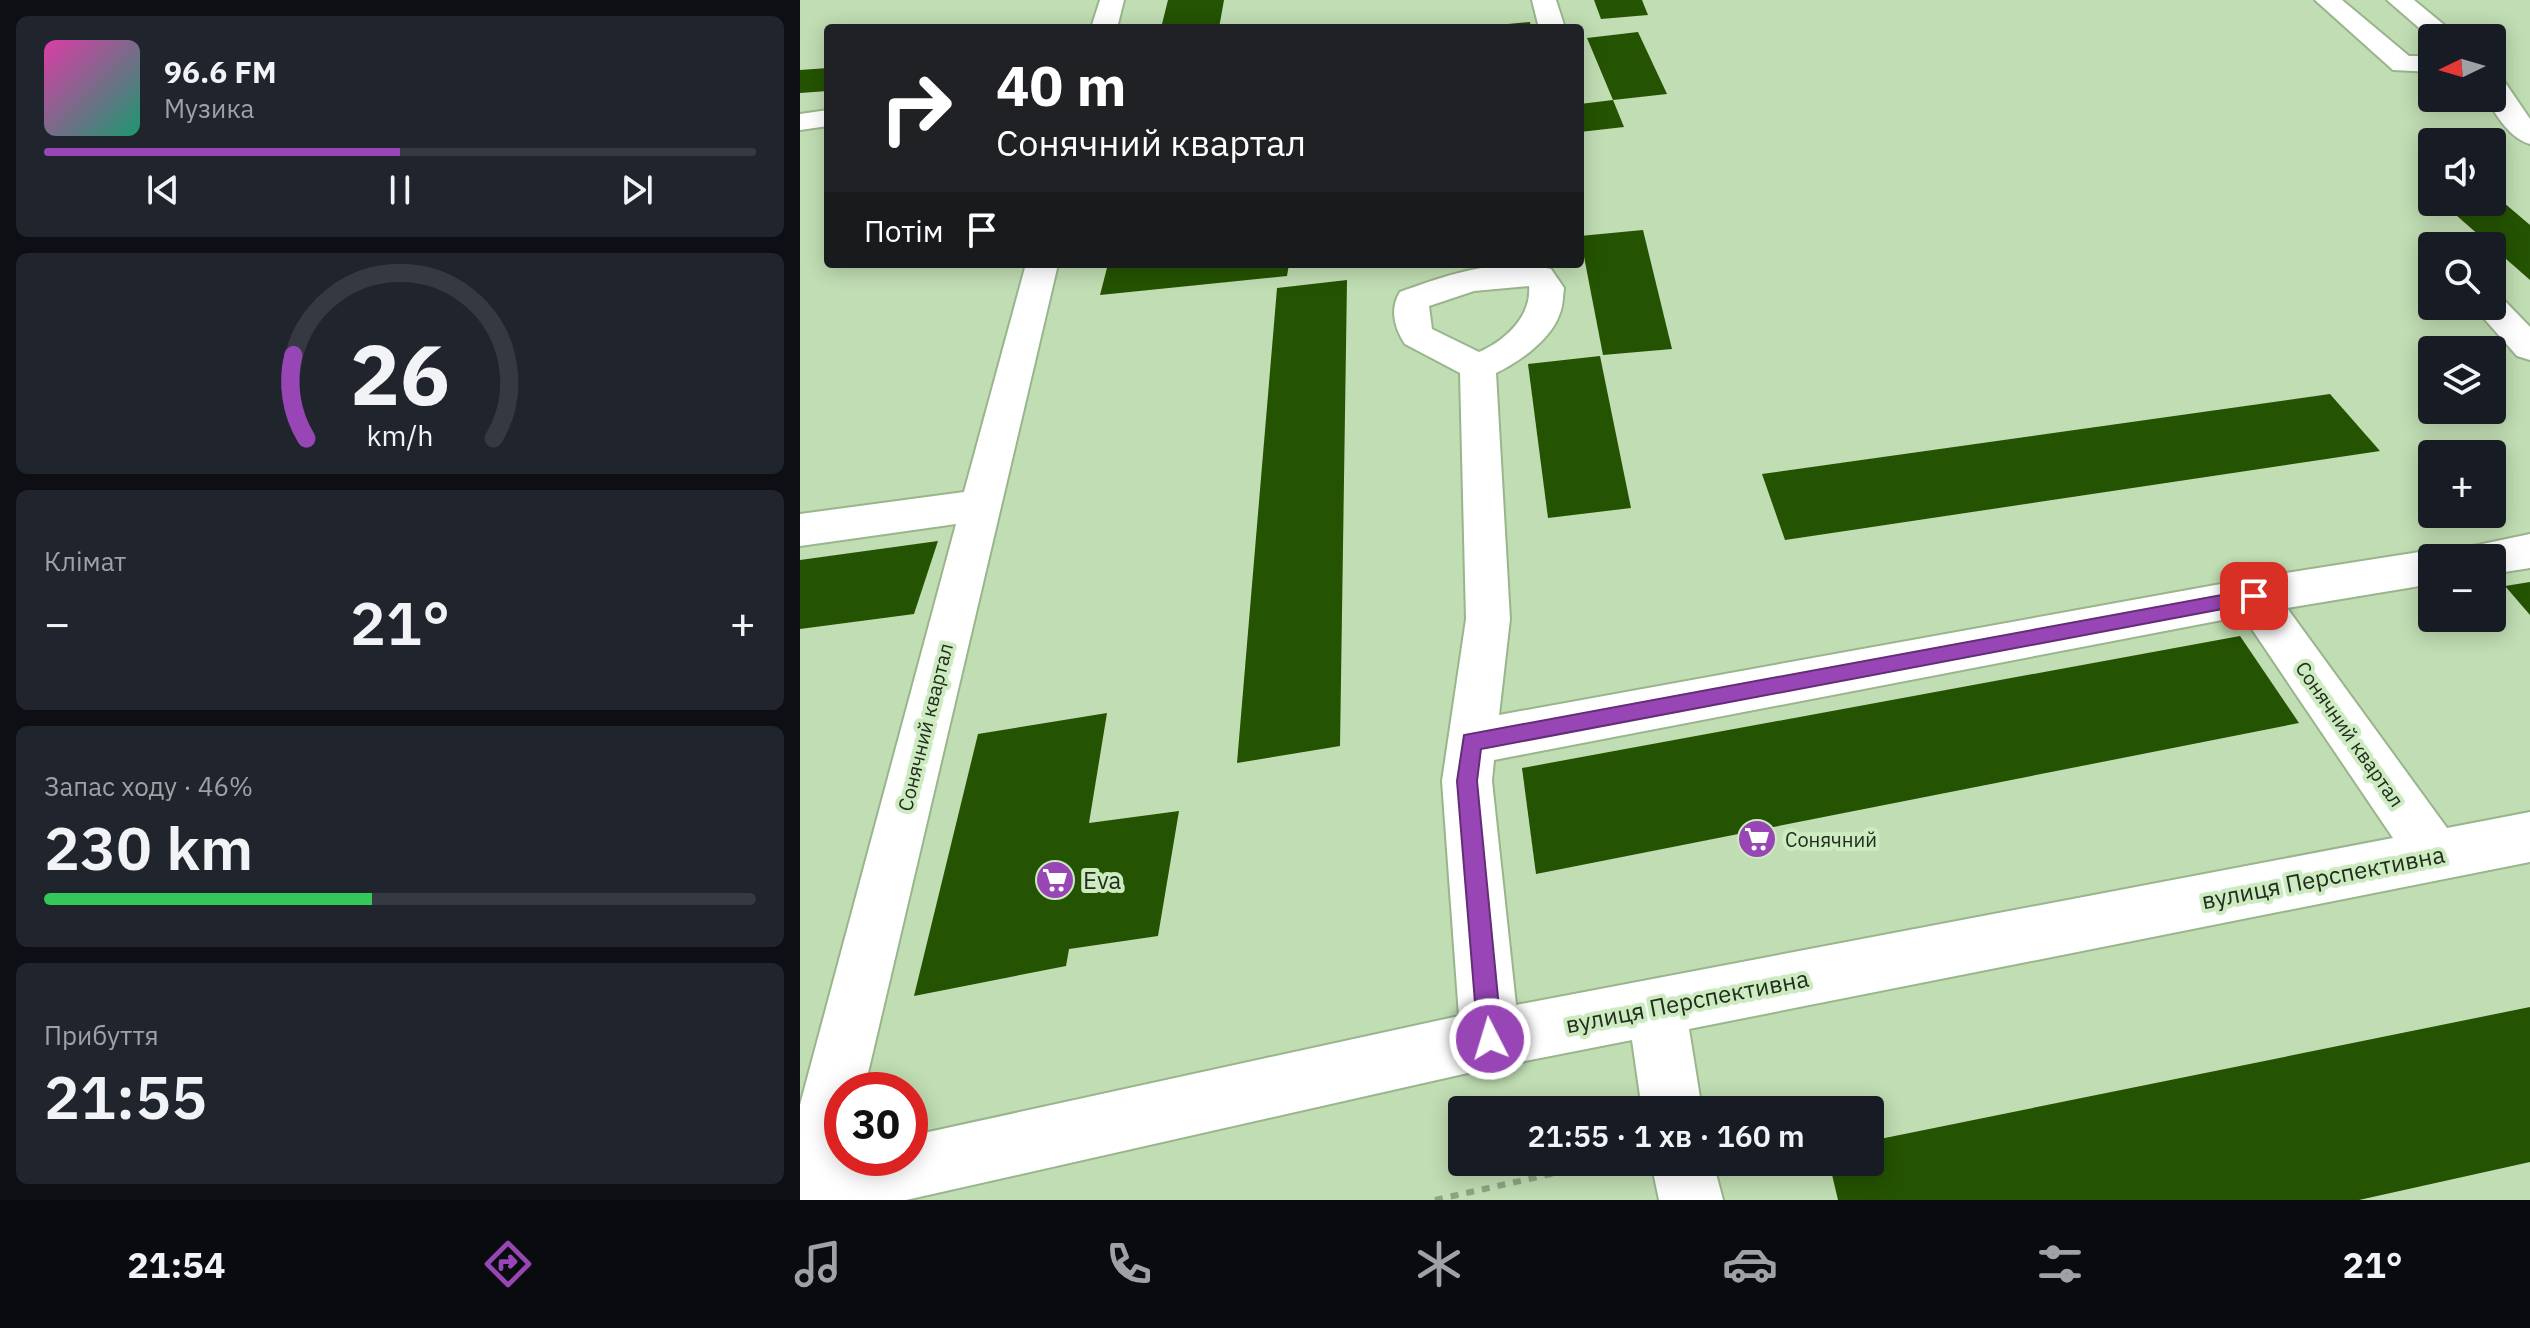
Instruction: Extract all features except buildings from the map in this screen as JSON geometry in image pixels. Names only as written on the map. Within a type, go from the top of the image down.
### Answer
[{"type":"street","points":[[1105,24],[1112,0]]},
{"type":"street","points":[[1544,0],[1551,24]]},
{"type":"street","points":[[2327,0],[2402,64],[2418,64]]},
{"type":"street","points":[[2399,0],[2429,24]]},
{"type":"street","points":[[2506,83],[2530,101]]},
{"type":"street","points":[[2506,108],[2530,135]]},
{"type":"street","points":[[800,122],[824,119]]},
{"type":"street","name":"Сонячний квартал","points":[[804,1191],[1041,268]]},
{"type":"street","points":[[2503,320],[2530,348]]},
{"type":"street","points":[[1479,390],[1488,619],[1467,781],[1490,1039]]},
{"type":"street","points":[[800,530],[981,505]]},
{"type":"street","points":[[2506,555],[2530,551]]},
{"type":"street","points":[[1472,742],[2254,596],[2418,569]]},
{"type":"street","name":"Сонячний квартал","points":[[2254,596],[2435,855]]},
{"type":"street","name":"вулиця Перспективна","points":[[804,1191],[1490,1039],[2530,837]]},
{"type":"street","points":[[1656,1007],[1670,1096]]},
{"type":"street","points":[[1685,1176],[1691,1200]]},
{"type":"path","points":[[1435,1200],[1542,1176]]},
{"type":"place","name":"Сонячний","points":[[1757,839]]},
{"type":"place","name":"Eva","points":[[1055,880]]},
{"type":"route","points":[[1490,1039],[1467,781],[1472,742],[2254,596]]}]
